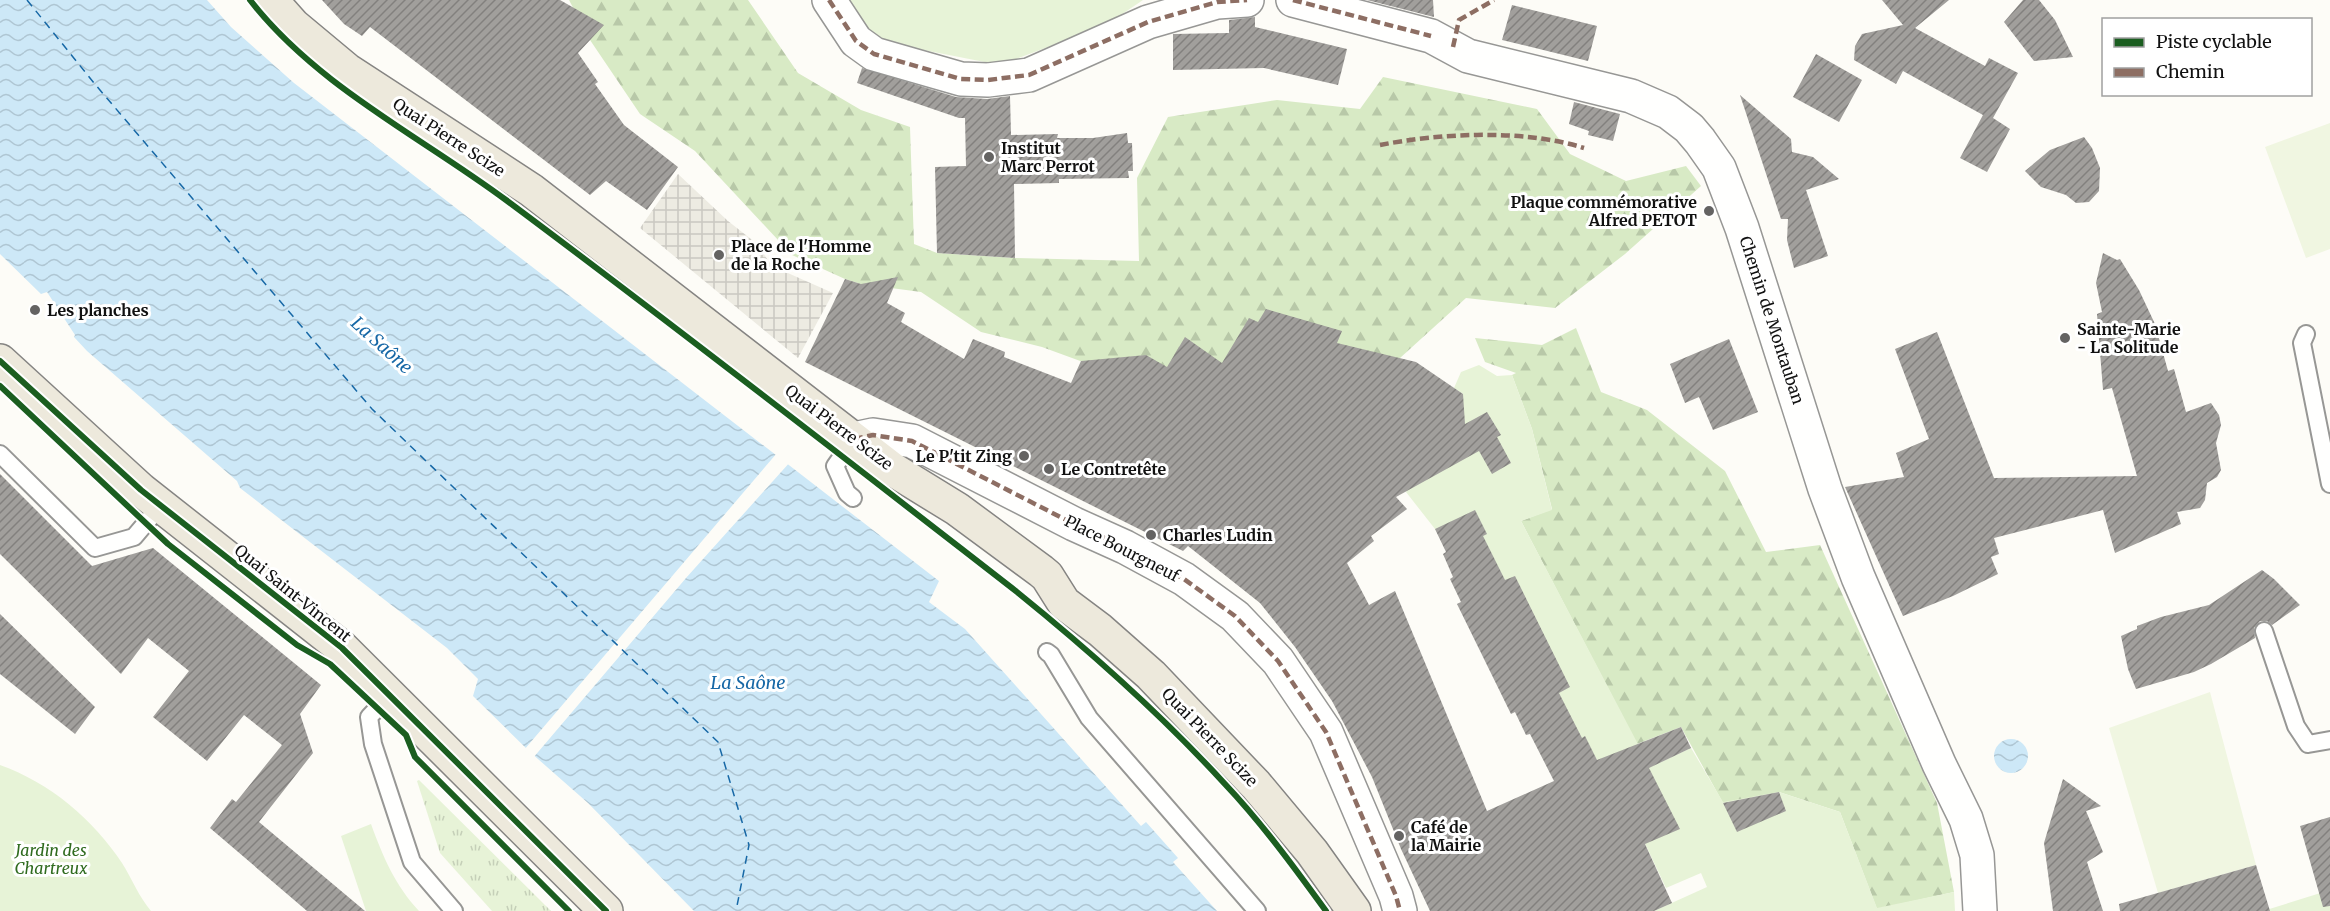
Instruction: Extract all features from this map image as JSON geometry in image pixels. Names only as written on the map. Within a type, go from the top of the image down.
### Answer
[{"type":"main road","name":"Quai Pierre Scize","points":[[271,0],[293,25],[347,70],[531,190],[892,469],[957,509],[1047,576],[1064,603],[1100,630],[1151,675],[1256,784],[1312,852],[1354,911]]},
{"type":"main road","name":"Quai Saint-Vincent","points":[[0,361],[93,448],[161,505],[342,648],[606,911]]},
{"type":"street","points":[[829,0],[856,41],[874,54],[961,79],[979,80],[1029,75],[1148,22],[1217,2],[1247,0]]},
{"type":"street","name":"Chemin de Montauban","points":[[1293,0],[1431,36],[1468,56],[1631,96],[1668,112],[1689,128],[1700,141],[1719,168],[1742,228],[1825,489],[1858,577],[1938,764],[1966,819],[1977,855],[1980,911]]},
{"type":"street","name":"Place Bourgneuf","points":[[854,439],[873,435],[912,441],[1074,524],[1125,547],[1184,579],[1235,616],[1278,661],[1326,732],[1396,896],[1400,911]]},
{"type":"lane","points":[[2306,334],[2302,343],[2330,484]]},
{"type":"lane","points":[[853,498],[846,493],[835,466],[854,439]]},
{"type":"lane","points":[[0,454],[95,548],[134,537],[161,505]]},
{"type":"lane","points":[[2264,631],[2296,726],[2308,744],[2330,740]]},
{"type":"lane","points":[[1047,652],[1089,718],[1257,911]]},
{"type":"lane","points":[[390,695],[369,717],[373,744],[412,862],[454,911]]},
{"type":"green space","points":[[569,0],[748,0],[798,73],[861,110],[910,127],[914,244],[937,253],[1015,258],[1139,261],[1137,178],[1168,117],[1277,100],[1360,109],[1383,77],[1537,109],[1570,154],[1626,181],[1686,166],[1701,186],[1625,254],[1555,308],[1466,298],[1400,358],[1167,367],[1083,362],[1042,347],[981,332],[921,292],[861,284],[792,255],[695,151],[640,114],[590,40]]},
{"type":"green space","points":[[839,0],[1143,0],[1106,25],[1000,65],[903,46],[867,35]]},
{"type":"green space","points":[[2330,123],[2330,249],[2306,258],[2265,147]]},
{"type":"green space","points":[[1576,328],[1601,392],[1647,410],[1725,471],[1766,552],[1820,545],[1937,803],[1954,892],[1877,909],[1840,812],[1779,792],[1723,803],[1681,727],[1637,744],[1521,521],[1552,509],[1532,429],[1512,375],[1516,373],[1485,362],[1475,338],[1542,345]]},
{"type":"green space","points":[[1479,365],[1497,376],[1512,375],[1532,429],[1552,510],[1521,521],[1650,767],[1691,748],[1723,802],[1779,792],[1840,812],[1877,908],[1954,892],[1955,911],[1654,911],[1707,887],[1701,873],[1666,888],[1612,774],[1598,761],[1435,529],[1406,492],[1443,446],[1458,421],[1463,394],[1454,388],[1461,372]]},
{"type":"green space","points":[[2210,692],[2256,865],[2158,893],[2109,728]]},
{"type":"green space","name":"Jardin des Chartreux","points":[[0,765],[53,792],[84,817],[122,863],[151,911],[0,911]]},
{"type":"green space","points":[[419,780],[551,911],[492,911],[440,853],[417,781]]},
{"type":"green space","points":[[371,824],[391,870],[403,891],[419,911],[366,911],[341,836]]},
{"type":"green space","points":[[2330,890],[2330,911],[2263,911]]},
{"type":"shaded area","name":"Place de l'Homme de la Roche","points":[[678,174],[728,221],[756,243],[772,266],[833,293],[798,358],[640,228]]},
{"type":"water","name":"La Saône","points":[[0,0],[207,0],[231,27],[294,83],[939,581],[929,602],[965,629],[1141,826],[1146,822],[1178,858],[1173,862],[1217,911],[694,911],[588,803],[530,752],[473,696],[478,679],[447,648],[240,488],[237,481],[87,351],[74,337],[75,335],[47,292],[41,294],[0,254]]},
{"type":"water","points":[[2011,739],[2023,744],[2028,756],[2023,768],[2011,773],[1999,768],[1994,756],[1999,744]]},
{"type":"pier","points":[[777,453],[791,461],[686,578],[533,758],[524,750]]},
{"type":"building","points":[[322,0],[560,0],[604,25],[578,53],[598,82],[595,84],[624,125],[678,167],[647,210],[606,181],[590,195],[370,27],[362,36],[344,24]]},
{"type":"building","points":[[1367,0],[1433,0],[1434,17]]},
{"type":"building","points":[[1882,0],[1949,0],[1915,28],[1985,66],[1989,58],[2018,73],[1993,118],[2010,129],[1987,172],[1960,158],[1983,115],[1903,71],[1896,84],[1854,60],[1855,46],[1862,34],[1903,25]]},
{"type":"building","points":[[2023,0],[2039,0],[2055,20],[2073,57],[2034,61],[2004,22]]},
{"type":"building","points":[[1512,5],[1597,26],[1588,61],[1502,40]]},
{"type":"building","points":[[1255,17],[1255,27],[1347,49],[1338,85],[1264,68],[1173,70],[1173,34],[1229,33],[1229,20]]},
{"type":"building","points":[[1816,54],[1862,80],[1839,122],[1793,97]]},
{"type":"building","points":[[862,68],[956,97],[987,99],[1010,96],[1011,135],[1058,134],[1057,138],[1093,138],[1127,133],[1128,143],[1132,143],[1133,171],[1128,171],[1129,178],[1059,179],[1059,183],[1014,184],[1015,258],[937,253],[935,167],[966,166],[965,118],[959,118],[857,83]]},
{"type":"building","points":[[1740,95],[1791,139],[1792,152],[1813,157],[1839,179],[1806,190],[1828,256],[1794,268],[1787,240],[1788,219],[1781,219]]},
{"type":"building","points":[[1574,102],[1620,114],[1613,141],[1588,135],[1589,131],[1569,124]]},
{"type":"building","points":[[2084,137],[2092,148],[2100,168],[2099,191],[2089,202],[2076,203],[2066,195],[2041,187],[2025,171],[2050,150]]},
{"type":"building","points":[[2103,253],[2117,260],[2120,259],[2139,290],[2155,324],[2168,371],[2174,369],[2186,412],[2211,403],[2219,415],[2221,425],[2216,443],[2221,470],[2217,477],[2207,483],[2205,500],[2200,508],[2177,512],[2181,524],[2115,553],[2103,510],[1994,538],[1999,554],[1991,557],[1998,574],[1953,596],[1903,616],[1845,487],[1904,477],[1896,453],[1929,439],[1895,349],[1937,332],[1994,478],[2137,476],[2112,388],[2103,390],[2097,314],[2102,312],[2096,283]]},
{"type":"building","points":[[898,277],[887,303],[905,313],[901,322],[964,359],[973,339],[1005,352],[1004,357],[1071,383],[1081,361],[1146,355],[1167,367],[1185,337],[1222,363],[1249,318],[1258,322],[1266,309],[1342,331],[1337,343],[1416,362],[1463,394],[1465,424],[1487,412],[1501,435],[1497,437],[1511,463],[1492,474],[1479,451],[1396,497],[1407,509],[1371,536],[1374,541],[1347,563],[1369,605],[1395,591],[1487,811],[1554,781],[1530,734],[1526,735],[1515,712],[1511,714],[1457,604],[1461,602],[1450,579],[1453,577],[1443,554],[1446,552],[1435,529],[1475,510],[1487,534],[1483,536],[1505,580],[1515,576],[1570,687],[1559,693],[1582,738],[1585,736],[1597,760],[1681,727],[1691,748],[1649,768],[1680,829],[1645,844],[1672,903],[1654,911],[1430,911],[1401,849],[1372,777],[1332,701],[1295,647],[1260,603],[1188,546],[1183,551],[805,362],[845,279],[861,284]]},
{"type":"building","points":[[1729,339],[1758,412],[1713,430],[1699,397],[1685,403],[1670,364]]},
{"type":"building","points":[[0,474],[92,566],[153,548],[321,685],[300,714],[313,753],[259,822],[365,911],[307,911],[210,828],[232,799],[236,802],[282,745],[244,715],[207,761],[153,717],[189,671],[148,638],[121,674],[0,554]]},
{"type":"building","points":[[2262,570],[2300,605],[2272,625],[2267,621],[2260,621],[2254,628],[2255,638],[2211,664],[2194,672],[2136,689],[2128,669],[2121,636],[2137,629],[2137,626],[2161,617],[2209,605]]},
{"type":"building","points":[[0,614],[95,707],[75,734],[0,674]]},
{"type":"building","points":[[2063,779],[2101,806],[2086,811],[2103,852],[2087,862],[2103,911],[2053,911],[2044,843]]},
{"type":"building","points":[[1779,792],[1786,811],[1737,832],[1723,803]]},
{"type":"building","points":[[2330,817],[2330,906],[2323,907],[2300,826]]},
{"type":"building","points":[[2256,865],[2270,911],[2120,911],[2119,904]]},
{"type":"ferry route","points":[[27,0],[94,83],[372,409],[718,742],[749,845],[736,911]]},
{"type":"marked path","points":[[829,0],[856,41],[874,54],[961,79],[988,80],[1029,75],[1148,22],[1217,2],[1247,0]]},
{"type":"marked path","points":[[1293,0],[1431,36]]},
{"type":"marked path","points":[[1453,47],[1459,20],[1494,0]]},
{"type":"marked path","points":[[1380,145],[1429,138],[1483,135],[1536,138],[1584,148]]},
{"type":"marked path","points":[[854,439],[873,435],[912,441],[1074,524],[1125,547],[1184,579],[1235,616],[1278,661],[1326,732],[1396,896],[1400,911]]},
{"type":"cycle path","points":[[250,0],[306,59],[338,84],[506,200],[570,248],[890,493],[1071,637],[1150,707],[1200,757],[1264,829],[1326,911]]},
{"type":"cycle path","points":[[0,361],[141,490],[342,648],[606,911]]},
{"type":"cycle path","points":[[0,386],[168,544],[297,645],[330,664],[406,735],[415,757],[569,911]]},
{"type":"place","name":"Institut Marc Perrot","points":[[989,157]]},
{"type":"place","name":"Plaque commémorative Alfred PETOT","points":[[1709,211]]},
{"type":"place","name":"Place de l'Homme de la Roche","points":[[719,255]]},
{"type":"place","name":"Les planches","points":[[35,310]]},
{"type":"place","name":"Sainte-Marie - La Solitude","points":[[2065,338]]},
{"type":"place","name":"Le P'tit Zing","points":[[1024,456]]},
{"type":"place","name":"Le Contretête","points":[[1049,469]]},
{"type":"place","name":"Charles Ludin","points":[[1151,535]]},
{"type":"place","name":"Café de la Mairie","points":[[1399,836]]}]
